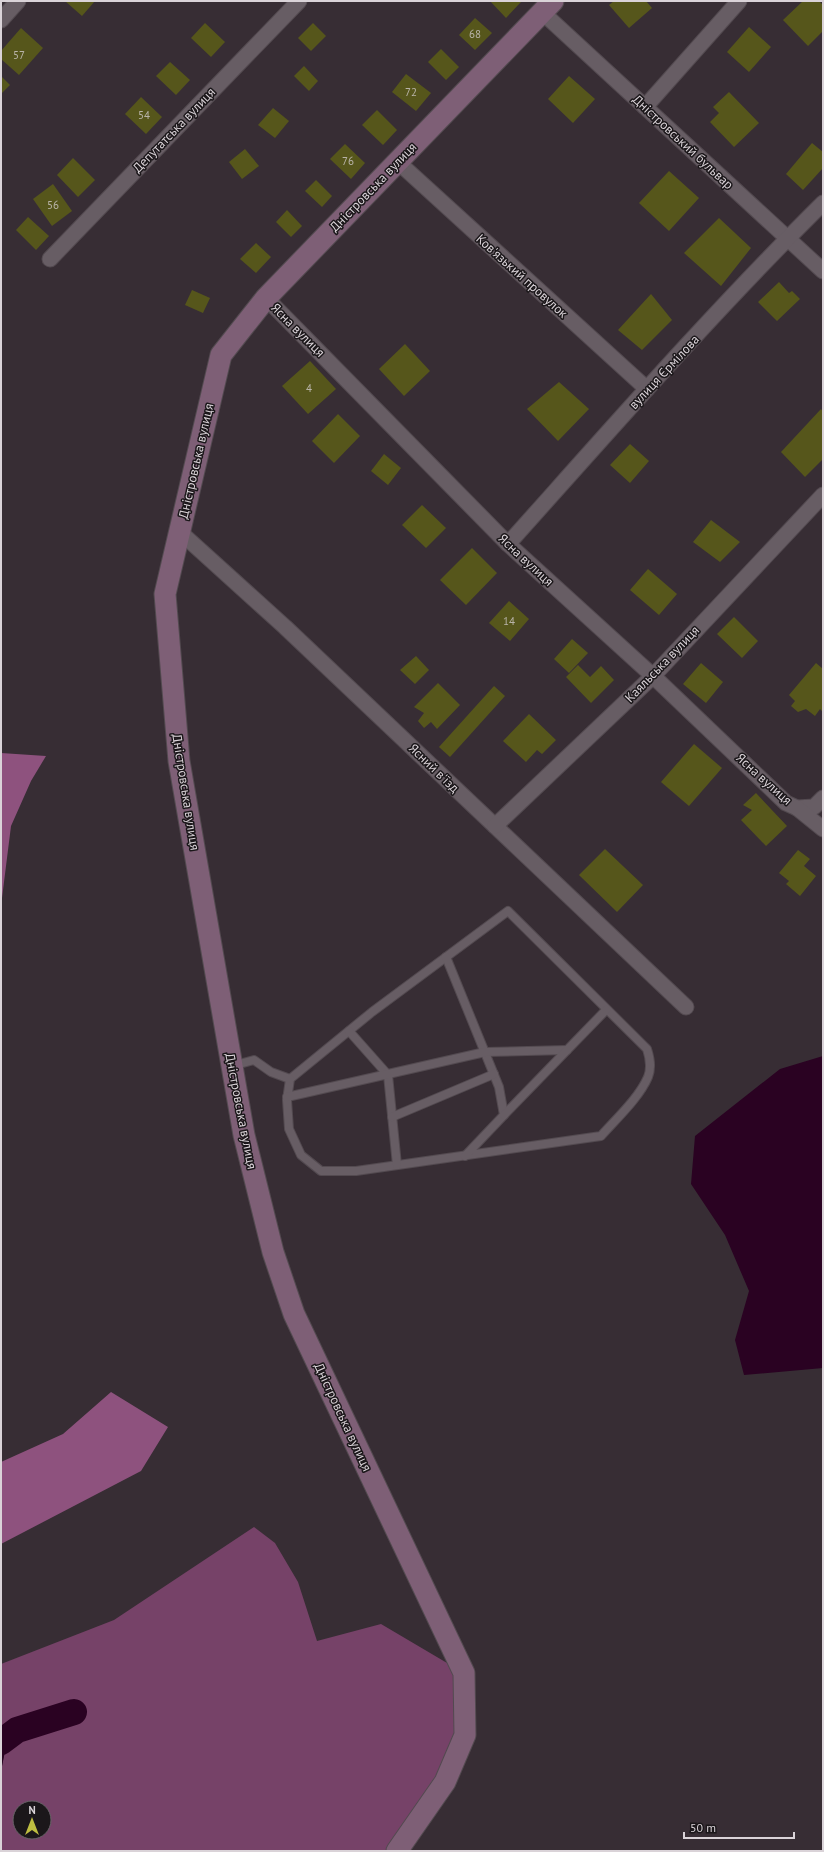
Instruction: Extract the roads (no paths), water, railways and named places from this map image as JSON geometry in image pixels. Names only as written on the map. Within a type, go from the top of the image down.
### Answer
[{"type":"street","points":[[1,20],[18,1]]},
{"type":"street","name":"Депутатська вулиця","points":[[50,259],[299,1]]},
{"type":"street","points":[[644,106],[739,1]]},
{"type":"street","name":"Дністровський бульвар","points":[[547,7],[644,106],[823,271]]},
{"type":"street","name":"Дністровська вулиця","points":[[397,1851],[445,1782],[465,1735],[464,1673],[294,1314],[273,1252],[245,1143],[179,761],[165,594],[221,355],[266,298],[547,7]]},
{"type":"street","name":"Ков'язький провулок","points":[[398,162],[647,390]]},
{"type":"street","name":"вулиця Єрмілова","points":[[508,544],[647,390],[788,238],[823,203]]},
{"type":"street","name":"Ясна вулиця","points":[[266,298],[508,544],[653,676],[786,803],[797,808],[823,828]]},
{"type":"street","name":"Каяльська вулиця","points":[[494,826],[653,676],[823,495]]},
{"type":"street","name":"Ясний в'їзд","points":[[180,532],[285,627],[686,1007]]},
{"type":"street","name":"Ясна вулиця","points":[[797,808],[819,802]]},
{"type":"lane","points":[[508,911],[606,1010],[647,1049],[650,1060],[648,1076],[628,1108],[600,1136],[356,1171],[321,1171],[301,1155],[289,1129],[288,1097],[290,1079],[349,1031],[508,911]]},
{"type":"lane","points":[[446,958],[499,1087],[504,1115]]},
{"type":"lane","points":[[464,1156],[606,1010]]},
{"type":"lane","points":[[349,1031],[388,1075],[397,1165]]},
{"type":"lane","points":[[288,1097],[485,1052],[567,1050]]},
{"type":"lane","points":[[232,1066],[254,1060],[271,1072],[290,1079]]},
{"type":"lane","points":[[392,1116],[494,1074]]},
{"type":"waterway","points":[[1,1742],[17,1730],[74,1712]]}]
